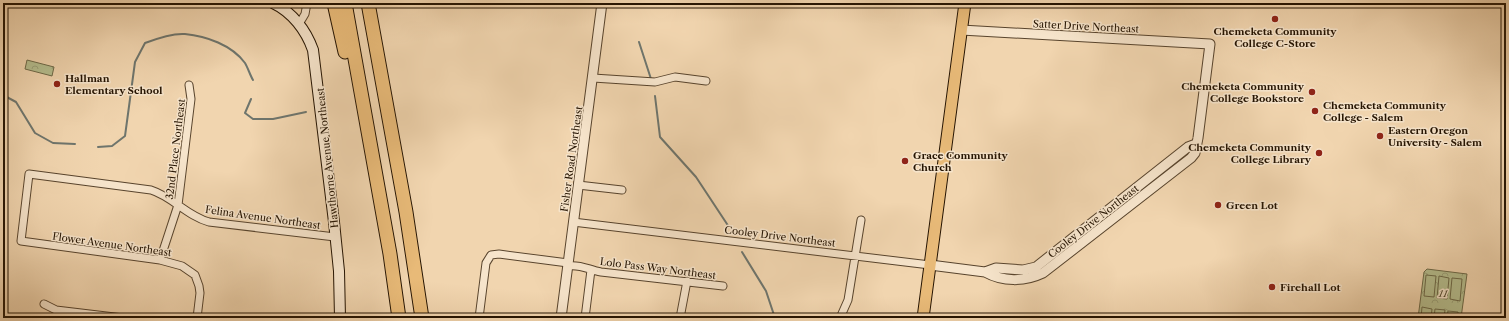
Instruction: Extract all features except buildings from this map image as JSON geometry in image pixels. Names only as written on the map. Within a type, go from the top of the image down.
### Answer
[{"type":"highway","points":[[334,3],[356,98],[373,192],[390,254]]},
{"type":"highway","points":[[345,3],[390,254],[399,318]]},
{"type":"highway","points":[[368,3],[406,212],[422,318]]},
{"type":"main road","name":"Hawthorne Avenue Northeast","points":[[273,3],[284,9],[299,24],[311,43],[316,66],[339,271],[340,318]]},
{"type":"main road","points":[[923,318],[965,3]]},
{"type":"street","points":[[299,24],[305,14],[307,3]]},
{"type":"street","name":"Fisher Road Northeast","points":[[560,318],[602,3]]},
{"type":"street","name":"Satter Drive Northeast","points":[[961,30],[1210,44]]},
{"type":"street","name":"Cooley Drive Northeast","points":[[573,222],[985,272],[995,277],[1022,280],[1043,273],[1195,154],[1210,44]]},
{"type":"street","points":[[593,78],[655,82],[675,77],[706,81]]},
{"type":"street","name":"32nd Place Northeast","points":[[160,260],[178,205],[191,99],[189,85]]},
{"type":"street","name":"Felina Avenue Northeast","points":[[22,241],[29,174],[151,190],[167,196],[195,217],[208,222],[335,237]]},
{"type":"street","points":[[578,185],[622,190]]},
{"type":"street","points":[[840,318],[848,300],[860,220]]},
{"type":"street","name":"Flower Avenue Northeast","points":[[22,241],[160,260],[182,266],[195,275],[200,294],[197,318]]},
{"type":"street","name":"Lolo Pass Way Northeast","points":[[479,318],[486,263],[491,255],[499,254],[568,265],[584,266],[591,270],[723,286]]},
{"type":"street","points":[[585,318],[591,270]]},
{"type":"street","points":[[680,318],[687,281]]},
{"type":"street","points":[[44,304],[56,310],[123,318]]},
{"type":"green space","points":[[27,60],[54,67],[52,76],[25,69]]},
{"type":"green space","name":"11","points":[[1427,269],[1467,274],[1461,318],[1418,318],[1424,272]]},
{"type":"green space","points":[[1426,275],[1436,276],[1434,297],[1424,296]]},
{"type":"green space","points":[[1439,276],[1449,278],[1447,299],[1437,298]]},
{"type":"green space","points":[[1452,278],[1462,279],[1460,301],[1450,299]]},
{"type":"green space","points":[[1422,307],[1432,309],[1431,318],[1421,318]]},
{"type":"green space","points":[[1435,309],[1445,310],[1444,318],[1434,318]]},
{"type":"green space","points":[[1448,311],[1458,312],[1458,318],[1447,318]]},
{"type":"waterway","points":[[98,147],[112,146],[125,136],[135,62],[145,43],[175,34],[193,35],[210,39],[226,46],[240,57],[245,63],[253,80]]},
{"type":"waterway","points":[[639,42],[651,79]]},
{"type":"waterway","points":[[3,95],[16,102],[35,133],[53,143],[75,144]]},
{"type":"waterway","points":[[655,96],[660,137],[696,177],[729,227]]},
{"type":"waterway","points":[[251,99],[245,113],[253,119],[273,119],[306,112]]},
{"type":"waterway","points":[[742,252],[766,291],[775,318]]},
{"type":"place","name":"Chemeketa Community College C-Store","points":[[1275,19]]},
{"type":"place","name":"Hallman Elementary School","points":[[57,84]]},
{"type":"place","name":"Chemeketa Community College Bookstore","points":[[1312,92]]},
{"type":"place","name":"Chemeketa Community College - Salem","points":[[1315,111]]},
{"type":"place","name":"Eastern Oregon University - Salem","points":[[1380,136]]},
{"type":"place","name":"Chemeketa Community College Library","points":[[1319,153]]},
{"type":"place","name":"Grace Community Church","points":[[905,161]]},
{"type":"place","name":"Green Lot","points":[[1218,205]]},
{"type":"place","name":"Firehall Lot","points":[[1272,287]]}]
